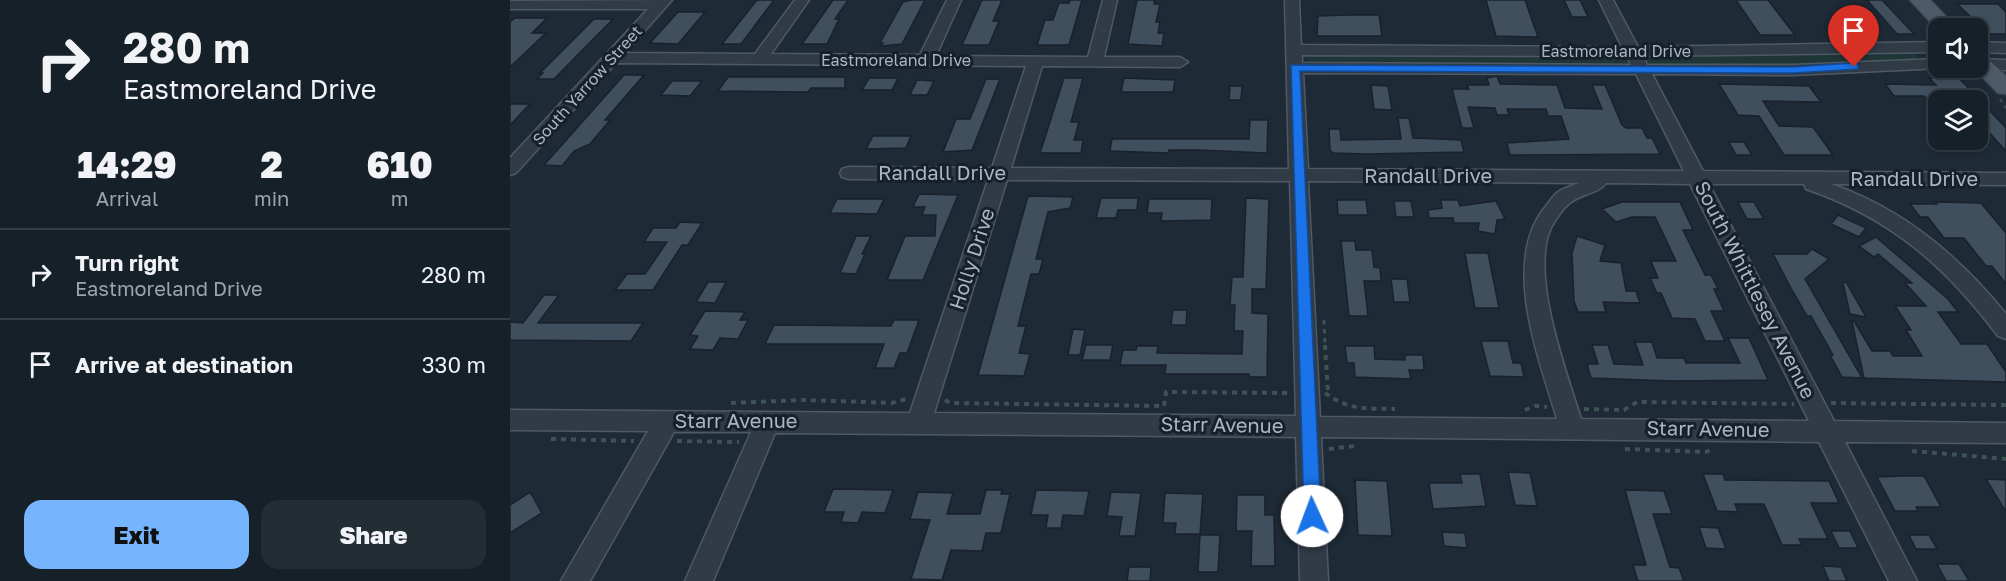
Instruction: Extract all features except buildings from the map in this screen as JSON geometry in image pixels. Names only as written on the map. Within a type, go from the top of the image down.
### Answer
[{"type":"main road","points":[[1919,0],[1937,18]]},
{"type":"main road","points":[[1988,69],[2006,88]]},
{"type":"street","points":[[760,60],[802,0]]},
{"type":"street","points":[[926,60],[954,0]]},
{"type":"street","points":[[1095,61],[1110,0]]},
{"type":"street","points":[[1292,0],[1310,426],[1314,581]]},
{"type":"street","name":"South Whittlesey Avenue","points":[[1606,0],[1903,581]]},
{"type":"street","points":[[510,5],[663,2]]},
{"type":"street","name":"South Yarrow Street","points":[[510,169],[663,2]]},
{"type":"street","points":[[1915,47],[1928,59]]},
{"type":"street","name":"Eastmoreland Drive","points":[[1294,59],[1928,47]]},
{"type":"street","points":[[1988,55],[2006,48]]},
{"type":"street","name":"Eastmoreland Drive","points":[[612,58],[1180,62]]},
{"type":"street","name":"Eastmoreland Drive","points":[[1294,59],[1642,69],[1793,70],[1928,64]]},
{"type":"street","name":"Holly Drive","points":[[923,411],[1036,61]]},
{"type":"street","points":[[1988,61],[2006,65]]},
{"type":"street","name":"Randall Drive","points":[[849,173],[2006,180]]},
{"type":"street","points":[[1510,177],[1543,188],[1551,199],[1551,212]]},
{"type":"street","points":[[1569,418],[1537,304],[1533,274],[1536,243],[1551,212],[1560,200],[1579,188],[1622,177]]},
{"type":"street","points":[[1780,178],[1833,190],[1877,212]]},
{"type":"street","points":[[1878,179],[1864,184],[1861,193],[1870,207],[1910,232],[1957,271],[2006,330]]},
{"type":"street","name":"Starr Avenue","points":[[510,420],[768,422],[923,411],[1310,426],[1569,418],[1826,430],[2006,433]]},
{"type":"street","points":[[575,581],[667,421]]},
{"type":"street","points":[[699,581],[768,422]]},
{"type":"path","points":[[1324,320],[1328,393]]},
{"type":"path","points":[[729,403],[804,400],[892,403],[909,398],[923,411],[1164,406],[1166,392],[1328,393],[1342,405],[1353,408],[1406,409]]},
{"type":"path","points":[[1514,410],[1526,410],[1535,406],[1569,418],[1624,410],[1637,402],[2006,405]]},
{"type":"green space","points":[[1912,52],[1919,59],[1917,61],[1802,66],[1654,67],[1645,64],[1641,58],[1646,55]]},
{"type":"green space","points":[[1312,53],[1621,55],[1628,57],[1632,62],[1629,66],[1310,64],[1306,58]]},
{"type":"route","points":[[1312,516],[1295,68],[1793,70],[1854,67]]}]
